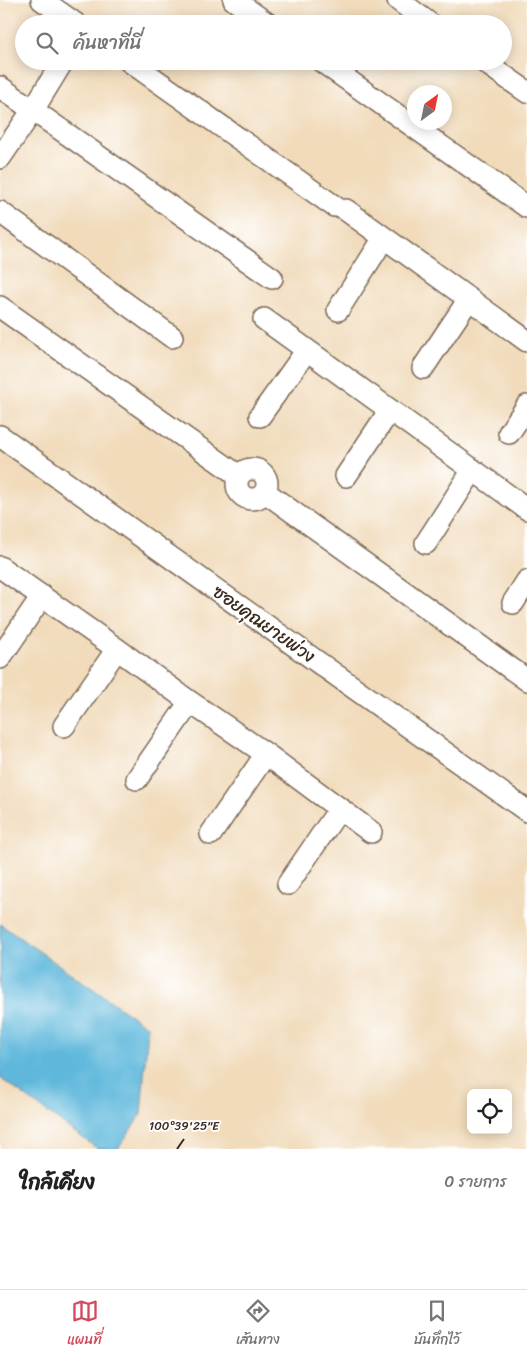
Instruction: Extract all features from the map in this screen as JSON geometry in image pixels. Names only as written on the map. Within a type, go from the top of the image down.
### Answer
[{"type":"street","points":[[42,0],[63,15]]},
{"type":"street","points":[[234,0],[255,15]]},
{"type":"street","points":[[398,0],[418,15]]},
{"type":"street","points":[[0,158],[57,70]]},
{"type":"street","points":[[142,70],[527,340]]},
{"type":"street","points":[[334,70],[527,207]]},
{"type":"street","points":[[496,70],[527,92]]},
{"type":"street","points":[[0,87],[272,278]]},
{"type":"street","points":[[0,212],[172,337]]},
{"type":"street","points":[[338,310],[384,238]]},
{"type":"street","points":[[422,368],[469,299]]},
{"type":"street","points":[[0,306],[239,476],[244,471],[250,469],[257,469],[263,473],[267,485],[265,492],[527,680]]},
{"type":"street","points":[[264,319],[527,509]]},
{"type":"street","points":[[260,416],[307,350]]},
{"type":"street","points":[[509,432],[527,406]]},
{"type":"street","points":[[346,476],[390,410]]},
{"type":"street","name":"ซอยคุณยายพ่วง","points":[[0,436],[527,811]]},
{"type":"street","points":[[426,543],[473,470]]},
{"type":"street","points":[[0,567],[266,754],[372,832]]},
{"type":"street","points":[[513,603],[527,580]]},
{"type":"street","points":[[0,658],[42,596]]},
{"type":"street","points":[[64,726],[117,649]]},
{"type":"street","points":[[137,779],[190,702]]},
{"type":"street","points":[[211,834],[266,754]]},
{"type":"street","points":[[288,884],[340,808]]},
{"type":"water","points":[[0,924],[148,1027],[141,1114],[118,1149],[98,1149],[0,1078]]}]
